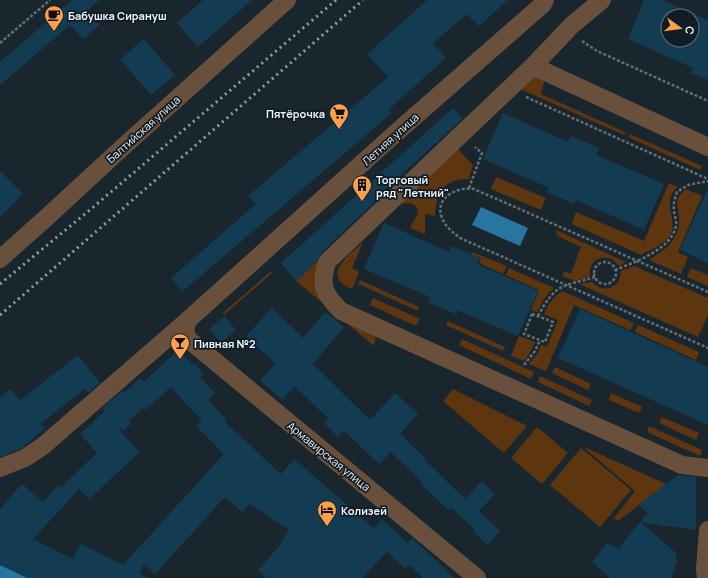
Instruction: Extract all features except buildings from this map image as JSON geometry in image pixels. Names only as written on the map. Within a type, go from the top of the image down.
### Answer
[{"type":"street","name":"Балтийская улица","points":[[0,259],[287,0]]},
{"type":"street","name":"Летняя улица","points":[[0,468],[26,458],[43,446],[187,325],[398,131],[542,6],[545,0]]},
{"type":"street","points":[[602,0],[572,26],[533,66],[327,262],[323,275],[323,286],[330,300],[345,313],[682,465],[708,468]]},
{"type":"street","points":[[533,66],[708,147]]},
{"type":"street","name":"Армавирская улица","points":[[187,325],[188,339],[477,578]]},
{"type":"street","points":[[706,578],[705,569],[708,530]]},
{"type":"path","points":[[0,43],[50,0]]},
{"type":"path","points":[[572,26],[576,35],[583,42],[597,51],[708,101]]},
{"type":"path","points":[[520,94],[708,180]]},
{"type":"path","points":[[462,134],[482,153],[469,188]]},
{"type":"path","points":[[616,270],[638,261],[662,247],[670,239],[674,232],[676,218],[674,205],[677,192],[688,185],[708,180]]},
{"type":"path","points":[[708,292],[485,193],[469,188],[457,190],[451,192],[442,202],[440,209],[444,223],[460,238],[708,348]]},
{"type":"path","points":[[607,261],[616,270],[616,275],[609,283],[602,283],[595,278],[594,268],[600,263],[607,261]]},
{"type":"path","points":[[538,316],[547,300],[556,290],[566,284],[595,278]]},
{"type":"path","points":[[532,314],[553,322],[545,342],[540,340],[524,334],[532,314]]},
{"type":"path","points":[[524,365],[535,351],[540,340]]},
{"type":"shaded area","points":[[535,76],[542,78],[544,82],[541,94],[625,132],[624,135],[520,89],[532,77]]},
{"type":"shaded area","points":[[630,134],[702,166],[700,170],[628,137]]},
{"type":"shaded area","points":[[457,148],[473,165],[469,179],[453,181],[443,188],[437,200],[435,216],[425,214],[425,234],[410,228],[418,214],[417,208],[411,203],[401,204]]},
{"type":"shaded area","points":[[496,177],[546,198],[541,210],[491,189]]},
{"type":"shaded area","points":[[669,183],[678,187],[670,198],[673,224],[670,236],[661,244],[641,255],[572,224],[576,212],[644,241]]},
{"type":"shaded area","points":[[686,189],[702,196],[678,252],[688,257],[681,274],[649,260],[668,246],[675,236],[679,225],[677,201],[681,193]]},
{"type":"shaded area","points":[[556,230],[626,262],[619,266],[609,258],[599,258],[592,265],[590,277],[575,281],[562,276],[564,271],[571,274],[581,247],[557,236]]},
{"type":"shaded area","points":[[363,242],[352,268],[359,272],[352,289],[343,284],[338,278],[337,272],[350,253]]},
{"type":"shaded area","points":[[472,252],[507,266],[503,274],[479,263],[481,258],[471,254]]},
{"type":"shaded area","points":[[322,257],[318,277],[376,334],[374,346],[296,281]]},
{"type":"shaded area","points":[[634,266],[708,298],[708,315],[698,337],[579,284],[592,282],[601,288],[611,288],[618,282],[621,271]]},
{"type":"shaded area","points":[[509,268],[554,288],[546,296],[537,312],[531,310],[539,290],[506,275]]},
{"type":"shaded area","points":[[691,268],[708,275],[708,286],[687,277]]},
{"type":"shaded area","points":[[271,271],[272,273],[224,315],[223,313]]},
{"type":"shaded area","points":[[360,280],[419,307],[418,311],[358,284]]},
{"type":"shaded area","points":[[562,291],[634,323],[630,330],[574,305],[546,371],[529,364],[538,353],[541,345],[547,347],[558,320],[544,314],[551,301]]},
{"type":"shaded area","points":[[373,298],[420,319],[416,326],[370,305]]},
{"type":"shaded area","points":[[448,321],[505,347],[503,351],[446,325]]},
{"type":"shaded area","points":[[638,325],[699,352],[696,360],[635,332]]},
{"type":"shaded area","points":[[519,336],[535,342],[524,361],[511,356]]},
{"type":"shaded area","points":[[462,339],[534,372],[531,379],[459,345]]},
{"type":"shaded area","points":[[555,367],[591,384],[588,390],[552,373]]},
{"type":"shaded area","points":[[540,376],[592,400],[589,406],[538,382]]},
{"type":"shaded area","points":[[453,389],[527,426],[504,453],[443,401]]},
{"type":"shaded area","points":[[611,393],[642,407],[639,413],[609,400]]},
{"type":"shaded area","points":[[662,417],[699,433],[696,440],[659,423]]},
{"type":"shaded area","points":[[649,426],[702,450],[700,456],[647,432]]},
{"type":"shaded area","points":[[537,427],[568,453],[542,484],[511,458]]},
{"type":"shaded area","points":[[582,446],[666,484],[618,521],[614,518],[635,491]]},
{"type":"shaded area","points":[[581,448],[631,490],[600,527],[550,485]]},
{"type":"water","points":[[481,207],[528,228],[520,246],[472,225]]},
{"type":"water","points":[[0,565],[29,578],[0,578]]},
{"type":"railway","points":[[0,284],[91,209],[336,0]]},
{"type":"railway","points":[[0,315],[363,0]]},
{"type":"place","name":"Бабушка Сирануш","points":[[54,32]]},
{"type":"place","name":"Пятёрочка","points":[[339,130]]},
{"type":"place","name":"Торговый ряд \"Летний\"","points":[[362,202]]},
{"type":"place","name":"Пивная №2","points":[[180,360]]},
{"type":"place","name":"Колизей","points":[[327,527]]}]
